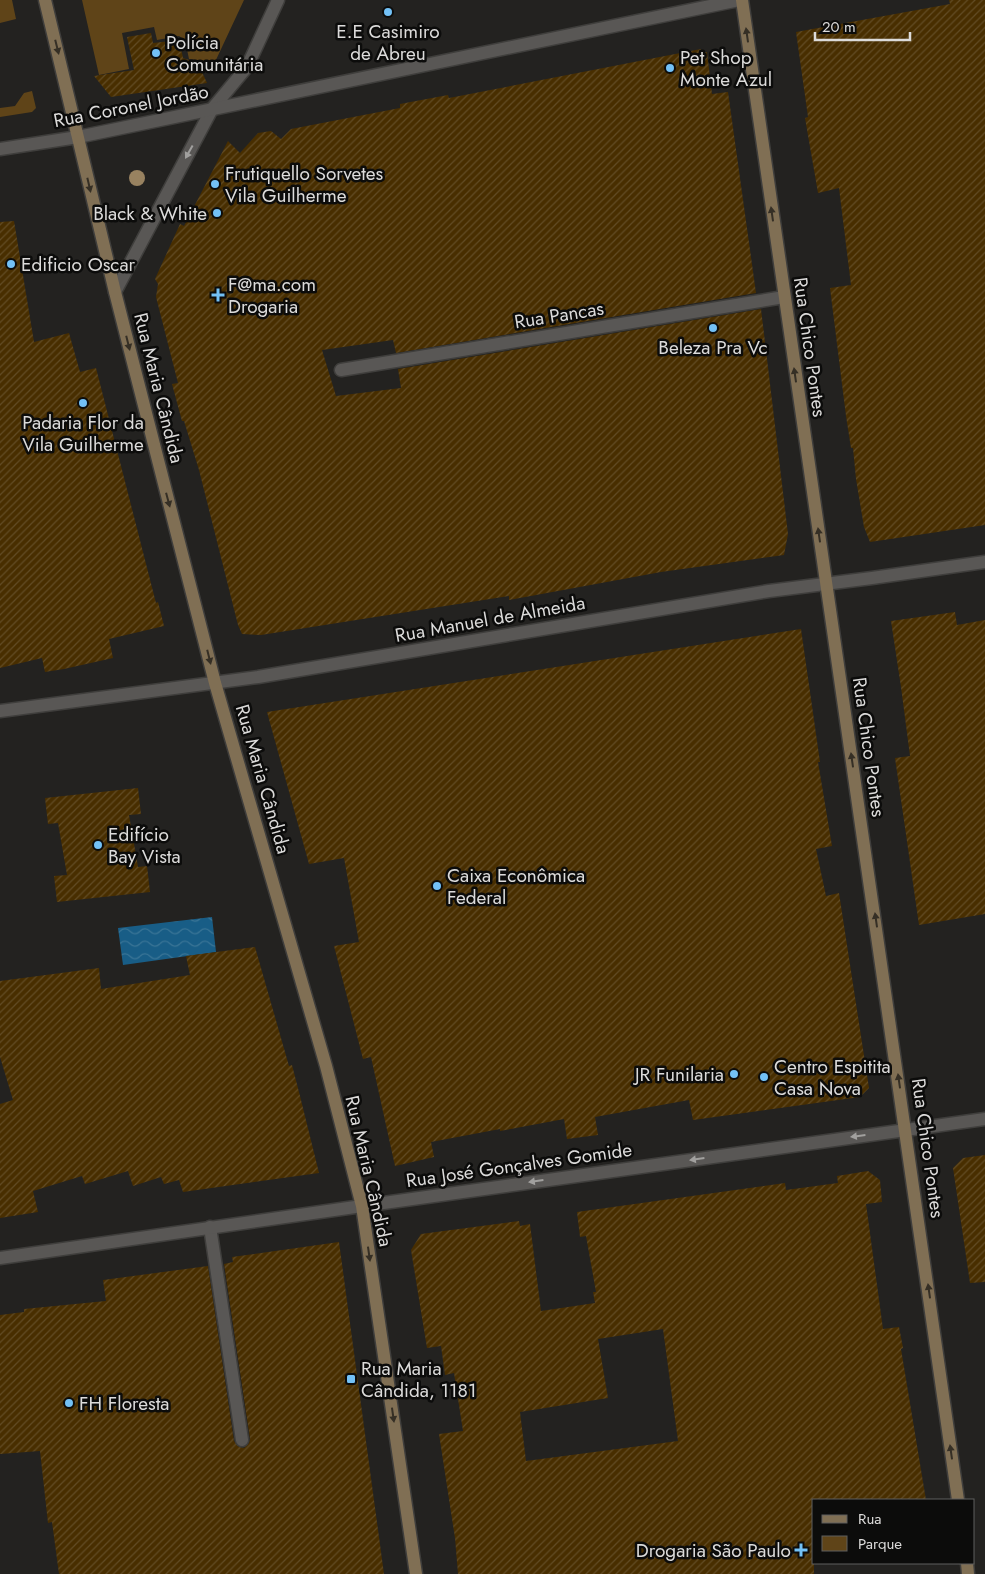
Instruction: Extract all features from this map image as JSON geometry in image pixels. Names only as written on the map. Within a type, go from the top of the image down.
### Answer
[{"type":"main road","name":"Rua Maria Cândida","points":[[45,0],[115,292],[216,682],[326,1066],[362,1206],[416,1574]]},
{"type":"main road","name":"Rua Chico Pontes","points":[[740,0],[906,1129],[958,1499]]},
{"type":"street","points":[[115,292],[212,109],[247,67],[278,0]]},
{"type":"street","name":"Rua Coronel Jordão","points":[[0,149],[78,137],[740,0]]},
{"type":"street","name":"Rua Pancas","points":[[341,370],[784,298]]},
{"type":"street","name":"Rua Manuel de Almeida","points":[[0,711],[266,676],[769,591],[985,562]]},
{"type":"street","name":"Rua José Gonçalves Gomide","points":[[0,1258],[985,1119]]},
{"type":"street","points":[[210,1227],[242,1440]]},
{"type":"green space","points":[[0,0],[12,0],[16,19],[0,23]]},
{"type":"green space","points":[[82,0],[244,0],[215,62],[189,59],[185,40],[179,36],[157,40],[154,27],[122,33],[129,69],[99,75]]},
{"type":"green space","points":[[32,91],[36,108],[32,112],[0,117],[0,108],[15,106],[24,93]]},
{"type":"water","points":[[212,917],[216,952],[123,965],[118,928]]},
{"type":"building","points":[[949,0],[985,0],[985,525],[870,542],[864,527],[853,448],[851,448],[830,288],[851,285],[839,188],[818,193],[805,118],[808,117],[796,32],[950,4]]},
{"type":"building","points":[[151,33],[153,43],[171,41],[171,44],[180,43],[183,58],[198,63],[207,83],[111,97],[94,76],[134,70],[127,37]]},
{"type":"building","points":[[701,49],[702,53],[707,52],[712,94],[728,92],[756,293],[396,353],[393,340],[322,350],[336,396],[401,388],[398,369],[761,309],[788,534],[784,555],[661,572],[509,600],[509,596],[261,635],[242,634],[238,625],[199,470],[184,421],[182,421],[172,384],[178,383],[156,297],[158,284],[155,279],[180,224],[184,226],[228,141],[240,153],[258,133],[271,131],[281,139],[291,129],[400,108],[400,104],[448,95],[449,98]]},
{"type":"building","points":[[14,221],[34,342],[69,333],[80,372],[96,368],[156,603],[158,602],[164,626],[109,639],[113,658],[45,672],[42,658],[0,668],[0,222]]},
{"type":"building","points":[[955,612],[957,625],[985,620],[985,914],[919,925],[895,758],[910,756],[891,621]]},
{"type":"building","points":[[801,629],[820,762],[818,762],[832,846],[816,849],[826,896],[839,893],[869,1088],[860,1097],[693,1120],[689,1100],[595,1117],[598,1135],[567,1139],[564,1119],[500,1131],[500,1129],[431,1142],[434,1157],[395,1166],[371,1057],[363,1059],[334,946],[359,942],[344,858],[309,864],[267,712]]},
{"type":"building","name":"Edifício Bay Vista","points":[[138,788],[141,814],[129,815],[138,867],[147,866],[150,892],[57,902],[54,876],[67,875],[58,823],[48,824],[45,798]]},
{"type":"building","points":[[255,947],[289,1066],[292,1065],[319,1173],[183,1192],[179,1180],[164,1184],[161,1177],[133,1186],[128,1171],[85,1184],[82,1176],[33,1191],[38,1212],[0,1218],[0,1104],[13,1100],[0,1057],[0,981],[99,968],[101,989],[190,975],[186,956]]},
{"type":"building","points":[[985,1155],[985,1282],[970,1283],[953,1168],[963,1158]]},
{"type":"building","points":[[868,1171],[880,1180],[882,1202],[866,1204],[883,1329],[899,1327],[926,1499],[812,1499],[812,1564],[814,1564],[814,1574],[458,1574],[455,1538],[439,1434],[463,1431],[454,1373],[445,1375],[441,1346],[427,1348],[411,1250],[421,1234],[519,1221],[520,1226],[530,1224],[541,1311],[595,1303],[593,1292],[596,1292],[586,1236],[580,1237],[577,1212],[785,1183],[786,1190],[838,1183],[837,1176]],"holes":[[[663,1329],[678,1441],[526,1461],[520,1412],[608,1398],[598,1339]]]},
{"type":"building","points":[[339,1242],[384,1574],[59,1574],[52,1522],[48,1523],[40,1451],[0,1454],[0,1315],[24,1312],[24,1309],[106,1301],[103,1280],[208,1266],[234,1441],[239,1447],[244,1448],[250,1439],[224,1264],[233,1262],[232,1257]]},
{"type":"place","name":"E.E Casimiro de Abreu","points":[[388,12]]},
{"type":"place","name":"Polícia Comunitária","points":[[156,53]]},
{"type":"place","name":"Pet Shop Monte Azul","points":[[670,68]]},
{"type":"place","name":"Frutiquello Sorvetes Vila Guilherme","points":[[215,184]]},
{"type":"place","name":"Black & White","points":[[217,213]]},
{"type":"place","name":"Edificio Oscar","points":[[11,264]]},
{"type":"place","name":"F@ma.com Drogaria","points":[[218,295]]},
{"type":"place","name":"Beleza Pra Vc","points":[[713,328]]},
{"type":"place","name":"Padaria Flor da Vila Guilherme","points":[[83,403]]},
{"type":"place","name":"Edifício Bay Vista","points":[[98,845]]},
{"type":"place","name":"Caixa Econômica Federal","points":[[437,886]]},
{"type":"place","name":"JR Funilaria","points":[[734,1074]]},
{"type":"place","name":"Centro Espitita Casa Nova","points":[[764,1077]]},
{"type":"place","name":"Rua Maria Cândida, 1181","points":[[351,1379]]},
{"type":"place","name":"FH Floresta","points":[[69,1403]]},
{"type":"place","name":"Drogaria São Paulo","points":[[801,1550]]}]
